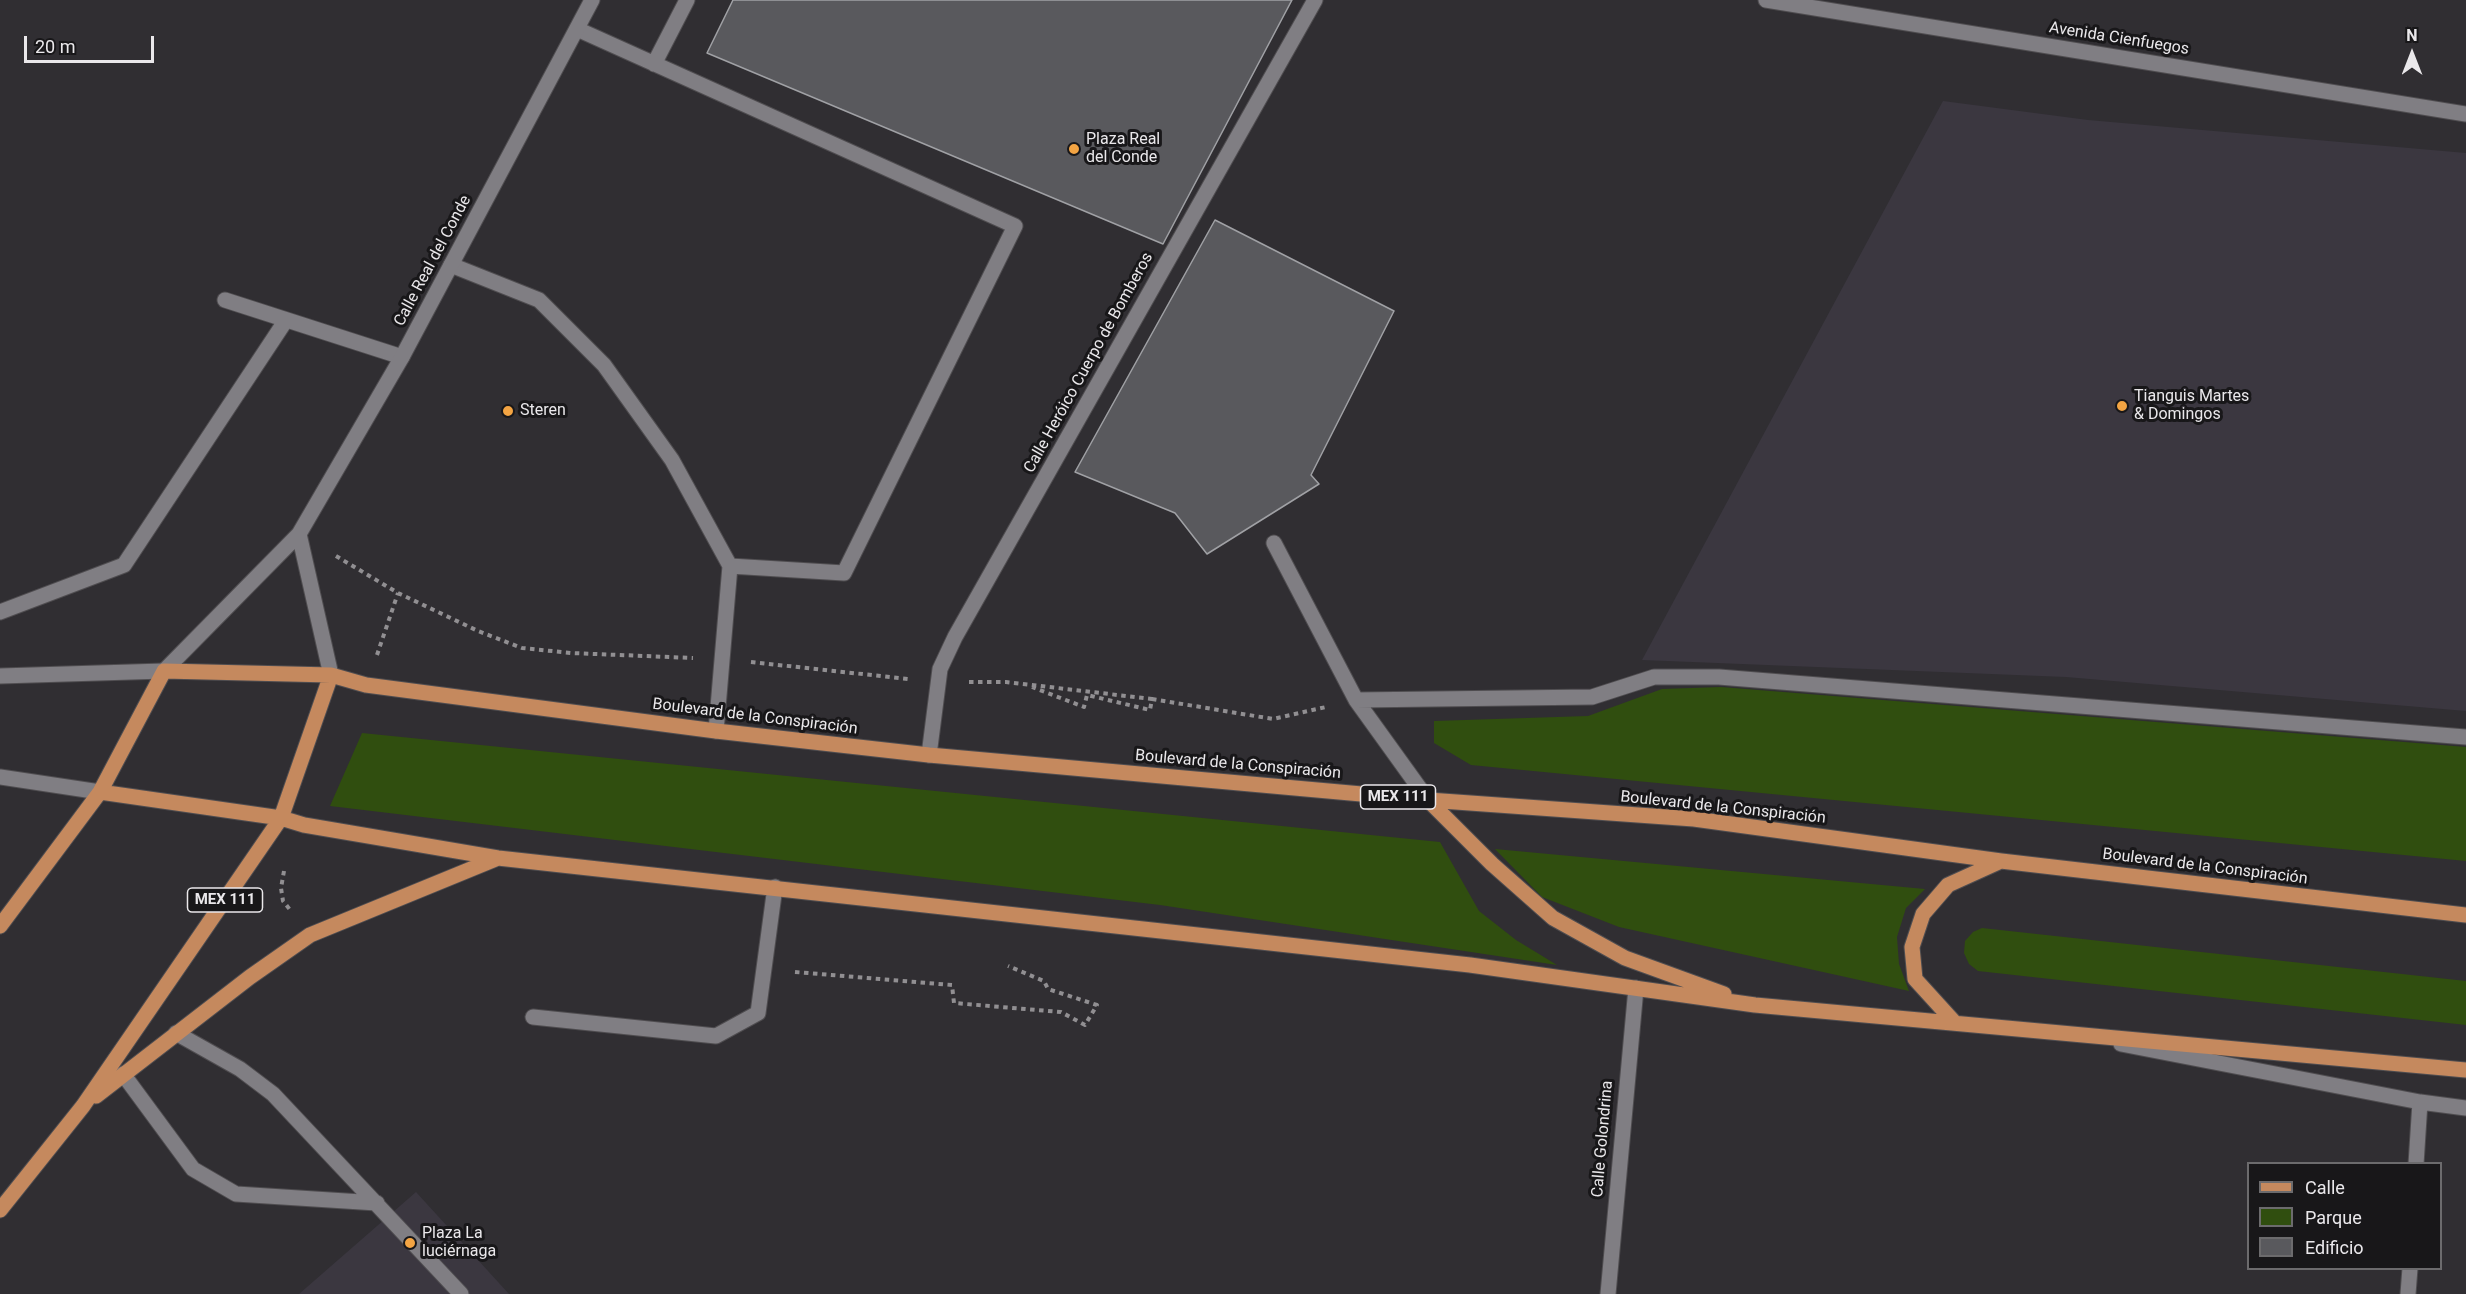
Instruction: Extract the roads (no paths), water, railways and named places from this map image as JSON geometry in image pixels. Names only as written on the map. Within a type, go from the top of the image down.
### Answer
[{"type":"main road","name":"MEX 111","points":[[0,1210],[83,1106],[281,818],[331,675],[164,671]]},
{"type":"main road","points":[[0,926],[100,792],[164,671]]},
{"type":"main road","name":"Boulevard de la Conspiración","points":[[331,675],[366,685],[716,731],[929,755],[1428,800],[1694,819],[2001,861],[2466,915]]},
{"type":"main road","name":"MEX 111","points":[[100,792],[281,818],[304,825],[498,858],[1470,965],[1755,1005],[2466,1070]]},
{"type":"main road","points":[[1428,800],[1492,864],[1553,918],[1625,958],[1755,1005]]},
{"type":"main road","name":"MEX 111","points":[[83,1106],[176,1033],[310,935],[498,858]]},
{"type":"main road","points":[[1955,1023],[1915,979],[1912,947],[1923,914],[1948,885],[2001,861]]},
{"type":"street","name":"Calle Real del Conde","points":[[164,671],[299,534],[402,357],[592,0]]},
{"type":"street","points":[[654,64],[687,0]]},
{"type":"street","name":"Calle Heróico Cuerpo de Bomberos","points":[[929,755],[940,669],[955,637],[1315,0]]},
{"type":"street","name":"Avenida Cienfuegos","points":[[1766,0],[2466,114]]},
{"type":"street","points":[[577,29],[1015,226],[844,573],[730,566]]},
{"type":"street","points":[[451,265],[540,300],[604,364],[672,460],[730,566],[716,731]]},
{"type":"street","points":[[225,300],[402,357]]},
{"type":"street","points":[[0,612],[124,565],[286,320]]},
{"type":"street","points":[[299,534],[331,675]]},
{"type":"street","points":[[1274,543],[1356,700],[1428,800]]},
{"type":"street","points":[[0,676],[164,671]]},
{"type":"street","points":[[1356,700],[1592,698],[1654,677],[1719,677],[2466,737]]},
{"type":"street","points":[[0,777],[100,792]]},
{"type":"street","points":[[533,1017],[716,1035],[758,1013],[762,969],[775,887]]},
{"type":"street","name":"Calle Golondrina","points":[[1608,1294],[1636,988]]},
{"type":"street","points":[[176,1033],[240,1069],[273,1094],[461,1294]]},
{"type":"street","points":[[2074,1035],[2420,1102],[2466,1108]]},
{"type":"street","points":[[123,1074],[193,1169],[236,1194],[377,1203]]},
{"type":"street","points":[[2416,1162],[2420,1102]]},
{"type":"street","points":[[2408,1294],[2410,1270]]},
{"type":"place","name":"Plaza Real del Conde","points":[[1074,149]]},
{"type":"place","name":"Tianguis Martes & Domingos","points":[[2122,406]]},
{"type":"place","name":"Steren","points":[[508,411]]},
{"type":"place","name":"Plaza La luciérnaga","points":[[410,1243]]}]
